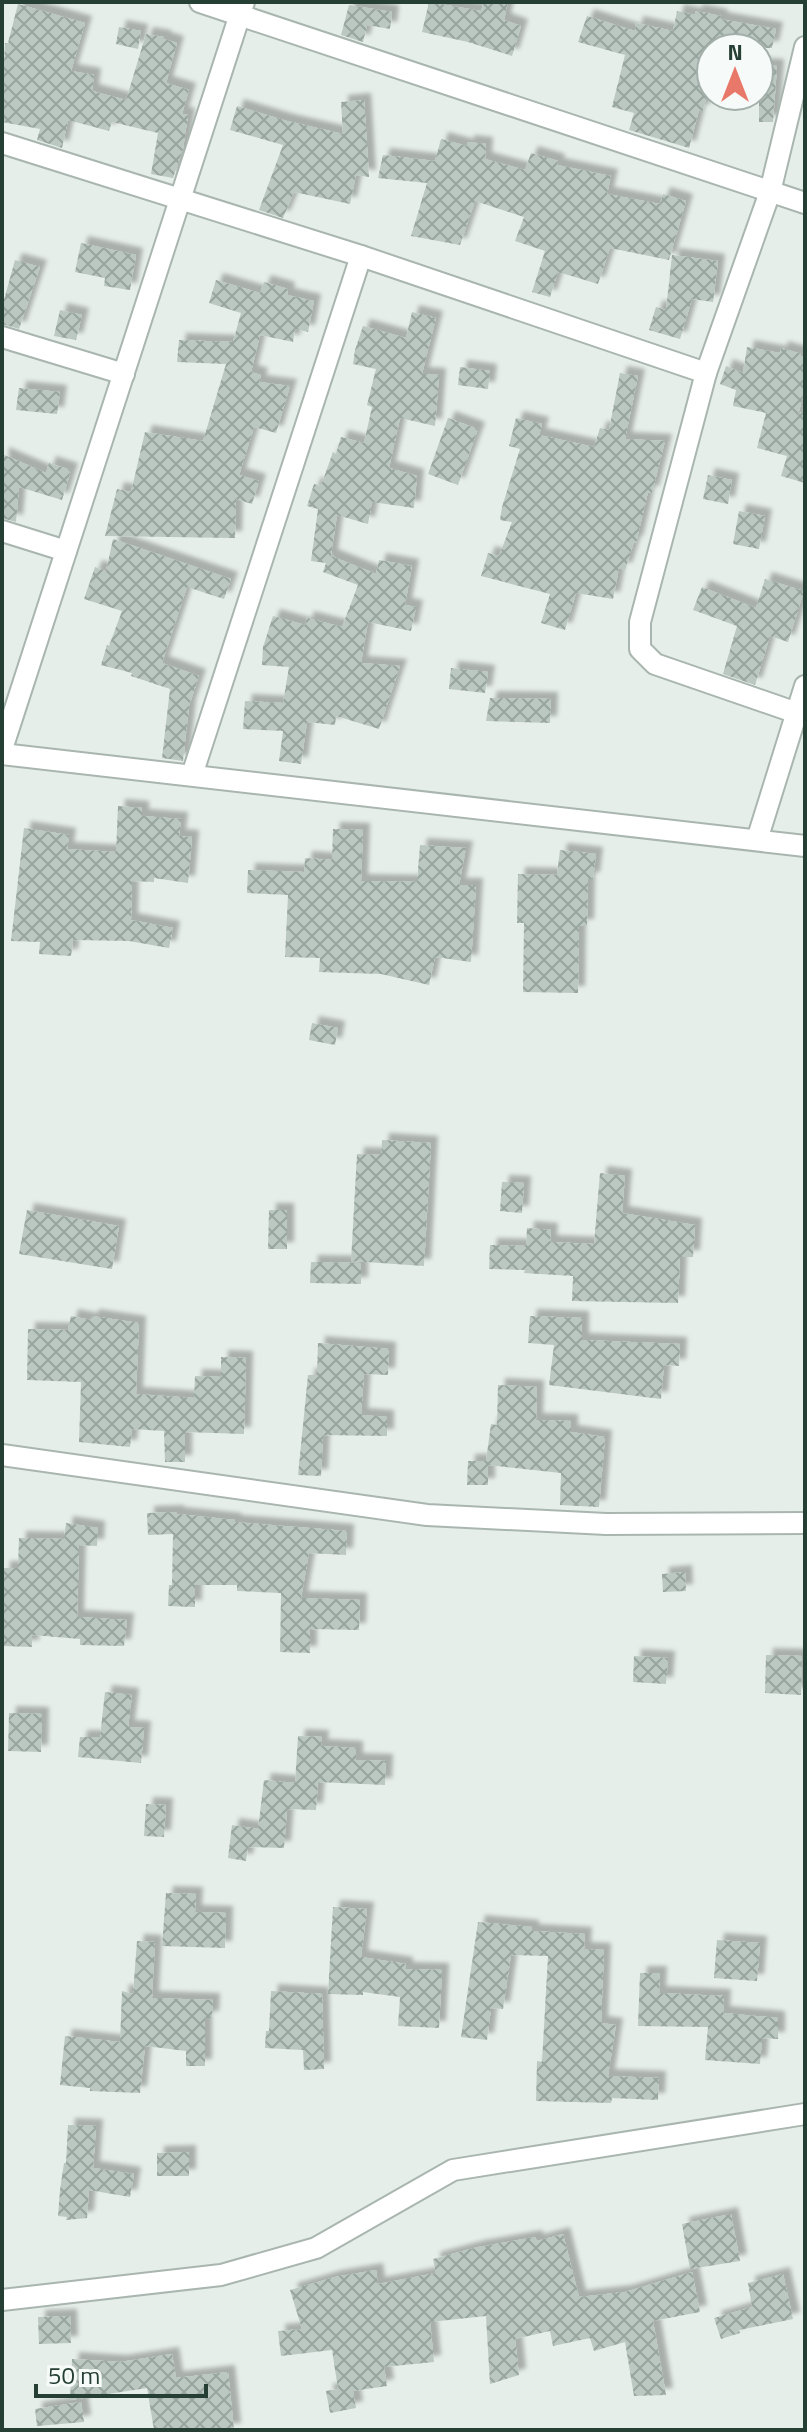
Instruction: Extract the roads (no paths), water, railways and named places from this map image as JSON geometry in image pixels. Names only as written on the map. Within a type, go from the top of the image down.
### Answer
[{"type":"street","points":[[200,2],[242,8],[805,203]]},
{"type":"street","points":[[242,8],[2,751],[805,846]]},
{"type":"street","points":[[797,713],[655,664],[640,649],[640,622],[706,373],[770,192],[805,47]]},
{"type":"street","points":[[2,143],[361,256],[706,373]]},
{"type":"street","points":[[192,775],[361,256]]},
{"type":"street","points":[[2,337],[124,374]]},
{"type":"street","points":[[2,531],[66,551]]},
{"type":"street","points":[[757,840],[805,686]]},
{"type":"street","points":[[2,1455],[427,1515],[606,1524],[805,1523]]},
{"type":"street","points":[[2,2300],[221,2275],[316,2248],[453,2170],[805,2114]]}]
